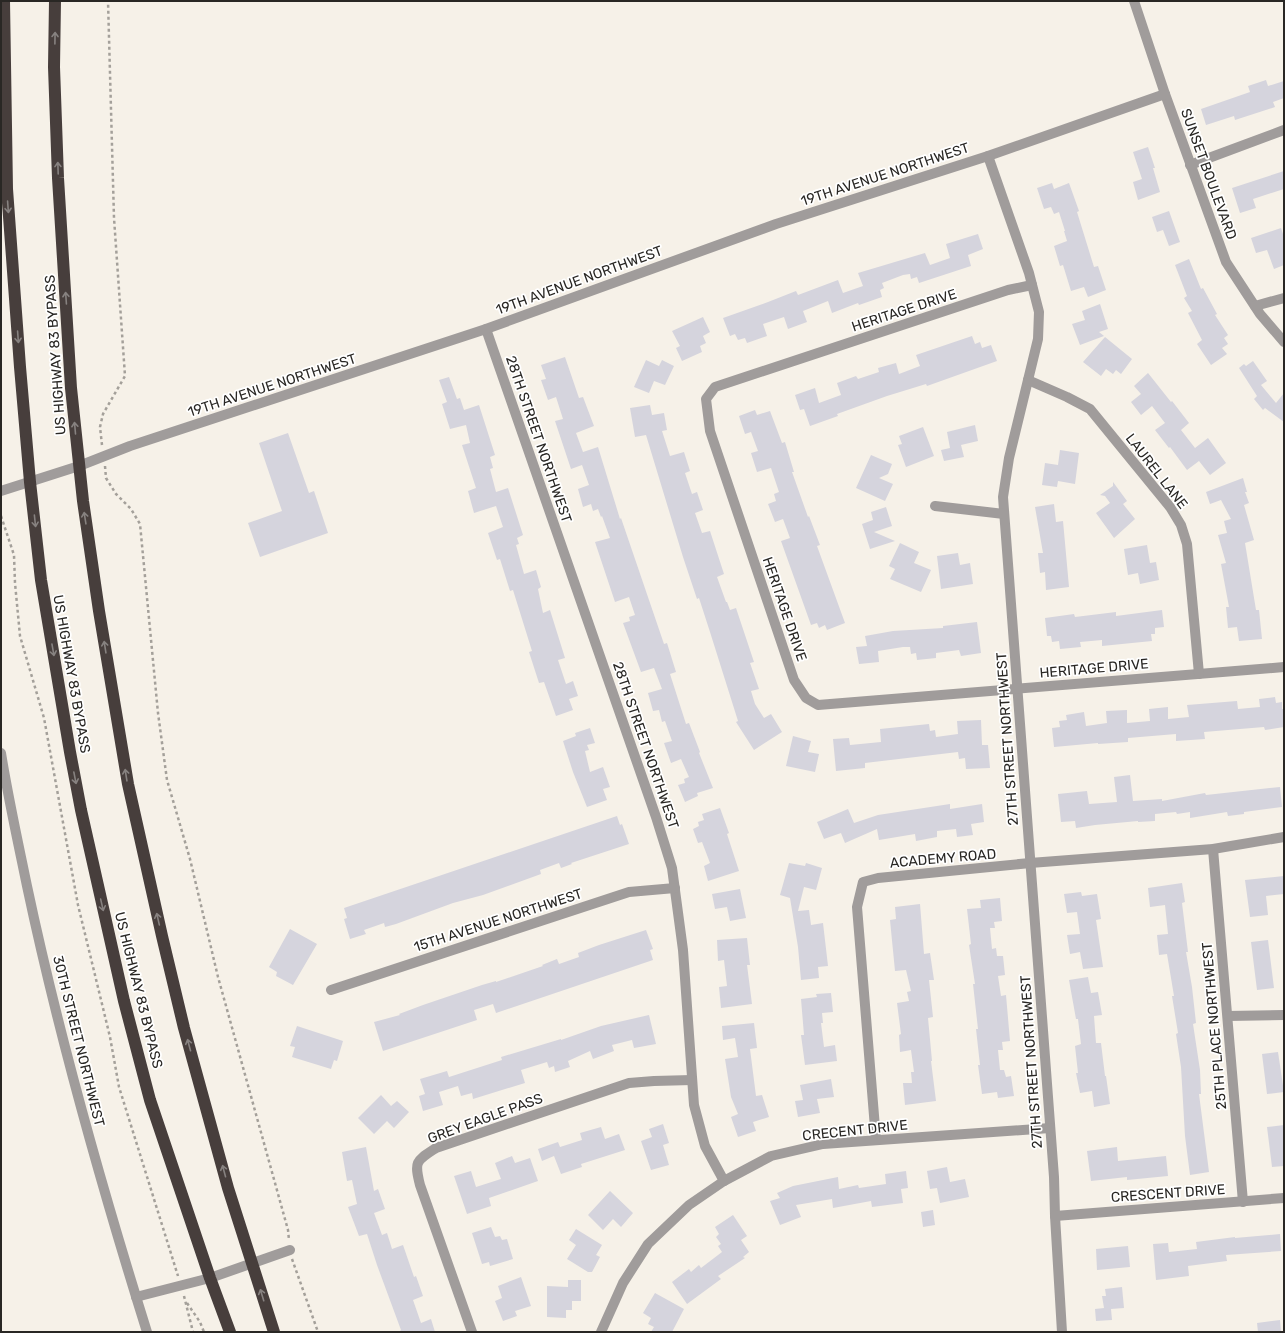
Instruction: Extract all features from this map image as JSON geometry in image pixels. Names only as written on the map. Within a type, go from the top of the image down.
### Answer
[{"type":"highway","name":"US HIGHWAY 83 BYPASS","points":[[4,1],[7,189],[30,482],[41,580],[70,752],[81,810],[124,1001],[150,1100],[210,1278],[230,1332]]},
{"type":"highway","name":"US HIGHWAY 83 BYPASS","points":[[56,1],[54,67],[58,178],[71,388],[79,466],[99,611],[128,784],[184,1028],[228,1188],[274,1332]]},
{"type":"street","name":"SUNSET BOULEVARD","points":[[1134,1],[1190,165],[1226,262],[1255,306],[1284,342]]},
{"type":"street","name":"19TH AVENUE NORTHWEST","points":[[1,491],[79,466],[130,446],[486,329],[776,224],[988,156],[1165,94]]},
{"type":"street","points":[[1190,165],[1284,130]]},
{"type":"street","name":"27TH STREET NORTHWEST","points":[[988,156],[1032,285],[1039,312],[1038,339],[1009,458],[1003,497],[1054,1177],[1062,1332]]},
{"type":"street","name":"HERITAGE DRIVE","points":[[1032,285],[1008,290],[715,387],[706,399],[712,438],[794,680],[806,698],[818,705],[1284,667]]},
{"type":"street","points":[[1255,306],[1284,298]]},
{"type":"street","name":"28TH STREET NORTHWEST","points":[[486,329],[656,817],[672,868],[683,950],[694,1104],[705,1146],[724,1181]]},
{"type":"street","name":"LAUREL LANE","points":[[1028,380],[1090,409],[1170,507],[1181,525],[1187,544],[1199,674]]},
{"type":"street","points":[[935,506],[1004,514]]},
{"type":"street","name":"30TH STREET NORTHWEST","points":[[1,753],[6,784],[36,924],[65,1050],[118,1241],[147,1332]]},
{"type":"street","name":"ACADEMY ROAD","points":[[876,1140],[857,907],[863,882],[878,878],[1030,863],[1213,849],[1284,837]]},
{"type":"street","name":"25TH PLACE NORTHWEST","points":[[1213,849],[1243,1202]]},
{"type":"street","name":"15TH AVENUE NORTHWEST","points":[[331,990],[629,892],[675,888]]},
{"type":"street","points":[[1228,1016],[1284,1015]]},
{"type":"street","name":"GREY EAGLE PASS","points":[[472,1332],[420,1185],[416,1168],[420,1158],[436,1148],[629,1083],[654,1080],[692,1080]]},
{"type":"street","name":"CRECENT DRIVE","points":[[601,1332],[623,1283],[648,1244],[689,1205],[724,1181],[771,1156],[823,1144],[1050,1128]]},
{"type":"street","name":"CRESCENT DRIVE","points":[[1055,1216],[1284,1198]]},
{"type":"street","points":[[136,1297],[210,1278],[252,1262],[290,1250]]},
{"type":"path","points":[[100,427],[103,414],[125,376],[114,218],[108,1]]},
{"type":"path","points":[[106,478],[116,494],[131,509],[140,524],[157,705],[166,780],[190,859],[218,978],[288,1230],[292,1261],[318,1332]]},
{"type":"path","points":[[1,516],[14,555],[20,636],[44,718],[78,905],[110,1036],[119,1087],[181,1286],[193,1332]]},
{"type":"path","points":[[185,1301],[200,1322],[204,1332]]},
{"type":"building","points":[[1266,80],[1268,86],[1284,81],[1284,98],[1273,102],[1275,107],[1235,120],[1234,116],[1206,125],[1201,109],[1250,92],[1248,86]]},
{"type":"building","points":[[1148,147],[1155,168],[1153,168],[1160,192],[1138,200],[1133,182],[1142,179],[1133,152]]},
{"type":"building","points":[[1284,171],[1284,189],[1253,199],[1256,208],[1240,213],[1232,188]]},
{"type":"building","points":[[1052,183],[1054,189],[1069,183],[1079,211],[1077,212],[1094,267],[1098,266],[1106,290],[1088,297],[1084,287],[1071,291],[1063,265],[1060,266],[1054,246],[1067,241],[1059,212],[1054,214],[1051,207],[1044,209],[1037,188]]},
{"type":"building","points":[[1169,211],[1180,242],[1169,246],[1163,230],[1157,232],[1152,217]]},
{"type":"building","points":[[1281,228],[1284,237],[1284,265],[1274,269],[1267,250],[1256,253],[1251,238]]},
{"type":"building","points":[[978,234],[983,249],[968,255],[971,266],[919,283],[917,277],[911,279],[910,274],[903,275],[882,283],[884,288],[880,290],[882,297],[859,305],[858,303],[832,313],[828,301],[803,311],[807,322],[788,329],[784,317],[763,324],[767,336],[747,343],[745,338],[738,340],[735,334],[730,336],[723,318],[796,291],[798,295],[838,280],[843,293],[863,286],[858,273],[925,253],[930,265],[950,258],[946,244]]},
{"type":"building","points":[[1189,259],[1201,289],[1203,288],[1217,314],[1215,315],[1228,335],[1224,338],[1228,344],[1222,348],[1227,354],[1211,365],[1197,344],[1202,340],[1188,313],[1192,311],[1184,298],[1187,296],[1175,265]]},
{"type":"building","points":[[1100,304],[1108,329],[1099,332],[1104,336],[1080,345],[1072,324],[1085,320],[1082,311]]},
{"type":"building","points":[[703,317],[710,332],[703,336],[706,343],[700,346],[702,352],[682,361],[676,348],[680,346],[672,331]]},
{"type":"building","points":[[972,336],[975,344],[980,342],[982,348],[991,345],[997,361],[927,386],[926,384],[887,396],[837,414],[838,416],[810,426],[804,409],[800,410],[795,395],[815,388],[819,403],[841,395],[837,383],[856,376],[858,379],[879,372],[878,368],[896,363],[899,374],[920,366],[916,355]]},
{"type":"building","points":[[1105,337],[1132,359],[1121,374],[1116,370],[1113,374],[1106,369],[1101,376],[1083,362]]},
{"type":"building","points":[[565,357],[579,398],[583,397],[594,426],[576,433],[583,452],[598,447],[620,519],[621,518],[664,644],[667,643],[676,672],[670,674],[686,724],[689,723],[713,788],[697,793],[698,796],[685,802],[678,785],[685,783],[684,779],[689,777],[681,759],[671,763],[664,743],[672,741],[665,721],[662,722],[659,710],[653,711],[648,693],[662,689],[654,668],[641,672],[623,623],[630,621],[629,617],[635,615],[629,597],[615,602],[595,542],[610,538],[598,509],[593,511],[591,504],[583,507],[578,489],[589,485],[582,465],[571,469],[555,421],[563,419],[556,397],[548,400],[541,380],[546,379],[541,365]]},
{"type":"building","points":[[646,360],[659,366],[662,360],[674,366],[665,385],[654,381],[649,393],[634,387]]},
{"type":"building","points":[[1253,361],[1267,381],[1261,385],[1276,403],[1284,393],[1284,422],[1265,408],[1263,410],[1254,399],[1257,396],[1239,368],[1244,364],[1246,366]]},
{"type":"building","points":[[1148,373],[1189,423],[1181,430],[1195,448],[1208,438],[1226,463],[1210,475],[1199,461],[1187,470],[1155,430],[1165,423],[1152,406],[1141,415],[1131,402],[1141,394],[1134,386]]},
{"type":"building","points":[[449,377],[457,399],[460,398],[464,410],[479,405],[495,455],[490,457],[493,468],[490,469],[496,492],[508,488],[523,535],[517,538],[519,544],[516,545],[524,574],[536,570],[541,587],[538,589],[543,613],[550,610],[565,658],[558,660],[566,684],[573,681],[578,696],[569,699],[573,710],[556,716],[544,682],[539,683],[529,652],[532,651],[513,590],[510,591],[500,559],[497,560],[488,533],[503,527],[496,506],[474,513],[468,491],[476,488],[462,445],[470,443],[466,425],[450,429],[442,404],[447,402],[439,380]]},
{"type":"building","points":[[650,405],[652,415],[664,413],[667,430],[662,431],[670,456],[684,452],[690,471],[685,473],[692,494],[697,492],[703,510],[695,513],[702,533],[710,531],[724,574],[717,577],[730,610],[736,608],[754,662],[750,663],[759,689],[751,691],[755,704],[764,718],[771,714],[782,732],[754,750],[736,722],[738,721],[699,598],[697,599],[683,557],[646,435],[635,437],[630,408]]},
{"type":"building","points":[[755,410],[757,415],[770,411],[782,443],[785,442],[794,472],[792,472],[820,545],[817,546],[845,623],[827,630],[825,625],[819,628],[817,623],[811,625],[781,541],[790,538],[783,519],[775,522],[768,504],[776,501],[774,494],[779,492],[771,468],[757,472],[751,453],[758,451],[751,432],[745,434],[739,416]]},
{"type":"building","points":[[975,425],[978,441],[961,445],[964,457],[944,461],[941,450],[950,448],[947,432]]},
{"type":"building","points":[[923,427],[934,456],[906,467],[898,445],[902,444],[899,436]]},
{"type":"building","points":[[288,433],[309,493],[314,491],[328,533],[260,557],[248,523],[282,511],[259,443]]},
{"type":"building","points":[[1060,450],[1079,453],[1075,484],[1058,481],[1057,487],[1042,485],[1045,463],[1058,465]]},
{"type":"building","points":[[871,455],[892,464],[888,474],[879,478],[893,484],[885,501],[856,488]]},
{"type":"building","points":[[1243,478],[1247,492],[1245,492],[1249,503],[1244,505],[1254,540],[1245,543],[1256,610],[1259,610],[1262,639],[1239,641],[1237,627],[1228,628],[1226,607],[1229,607],[1221,564],[1226,563],[1218,535],[1227,533],[1224,521],[1231,519],[1221,500],[1210,504],[1206,492]]},
{"type":"building","points":[[1113,482],[1127,501],[1123,504],[1135,519],[1114,538],[1096,513],[1110,503],[1105,496],[1100,495],[1113,486]]},
{"type":"building","points":[[1054,504],[1056,522],[1063,521],[1069,587],[1046,590],[1045,572],[1040,573],[1038,553],[1043,553],[1035,507]]},
{"type":"building","points":[[886,507],[892,526],[874,532],[895,541],[870,549],[862,524],[873,520],[871,512]]},
{"type":"building","points":[[900,543],[919,552],[914,563],[931,570],[921,592],[890,579],[895,569],[889,566]]},
{"type":"building","points":[[1147,545],[1150,563],[1156,562],[1159,580],[1140,584],[1138,573],[1128,575],[1124,549]]},
{"type":"building","points":[[958,553],[960,565],[970,563],[973,584],[941,589],[937,556]]},
{"type":"building","points":[[1162,610],[1164,627],[1155,628],[1155,634],[1151,634],[1152,641],[1102,646],[1102,640],[1080,642],[1081,647],[1060,649],[1059,641],[1052,642],[1051,636],[1047,636],[1045,618],[1074,614],[1075,617],[1116,612],[1116,616]]},
{"type":"building","points":[[977,622],[981,653],[961,656],[959,650],[936,653],[936,658],[917,660],[916,653],[911,654],[910,647],[903,647],[878,651],[879,662],[859,664],[856,647],[867,646],[865,636],[893,631],[943,628],[943,626]]},
{"type":"building","points":[[1275,697],[1276,703],[1282,702],[1282,709],[1284,709],[1284,727],[1265,730],[1264,727],[1204,732],[1205,739],[1176,741],[1176,734],[1128,738],[1128,742],[1054,747],[1052,728],[1060,727],[1059,721],[1067,720],[1066,715],[1084,712],[1086,726],[1107,723],[1106,711],[1127,710],[1127,723],[1150,721],[1149,709],[1168,707],[1168,719],[1189,717],[1187,705],[1237,701],[1238,709],[1260,707],[1259,699]]},
{"type":"building","points":[[981,720],[982,745],[988,745],[990,768],[966,769],[965,758],[959,759],[958,752],[865,763],[865,768],[836,771],[833,739],[849,738],[850,745],[881,742],[880,729],[929,724],[930,731],[935,730],[936,737],[958,734],[957,721]]},
{"type":"building","points":[[590,728],[595,743],[587,745],[589,750],[585,751],[590,772],[603,767],[610,787],[603,789],[607,800],[587,807],[563,741],[576,736],[575,733]]},
{"type":"building","points":[[793,736],[811,741],[808,752],[819,754],[815,772],[786,766]]},
{"type":"building","points":[[1130,775],[1133,801],[1162,799],[1162,801],[1205,793],[1206,795],[1280,787],[1282,807],[1244,812],[1244,814],[1228,816],[1227,812],[1190,818],[1190,812],[1177,814],[1176,812],[1155,814],[1155,821],[1138,821],[1076,828],[1075,821],[1061,822],[1058,794],[1087,791],[1089,804],[1117,802],[1114,777]]},
{"type":"building","points":[[950,804],[950,809],[982,804],[984,822],[971,824],[973,835],[957,837],[956,829],[937,831],[937,837],[916,841],[915,834],[879,840],[877,829],[845,843],[841,833],[824,839],[817,822],[848,809],[854,823],[878,815]]},
{"type":"building","points":[[720,808],[729,833],[727,834],[739,871],[708,881],[704,866],[710,863],[702,842],[698,843],[693,829],[699,826],[698,822],[704,820],[702,814]]},
{"type":"building","points":[[617,816],[620,825],[622,824],[629,844],[571,863],[572,864],[561,868],[559,863],[540,870],[541,874],[483,895],[453,903],[396,924],[385,927],[384,923],[364,930],[366,934],[350,939],[344,919],[347,918],[344,908]]},
{"type":"building","points":[[789,863],[805,866],[806,863],[822,868],[816,890],[804,887],[798,911],[809,910],[811,925],[823,923],[828,966],[818,967],[819,978],[801,980],[798,947],[790,898],[780,895]]},
{"type":"building","points":[[1284,876],[1284,894],[1266,896],[1268,915],[1250,917],[1245,880]]},
{"type":"building","points":[[1182,883],[1185,902],[1182,903],[1188,952],[1186,952],[1192,987],[1196,1023],[1193,1024],[1200,1070],[1201,1094],[1199,1094],[1209,1172],[1190,1175],[1185,1136],[1181,1067],[1176,1034],[1178,1033],[1172,996],[1174,996],[1167,954],[1159,955],[1157,935],[1168,934],[1165,905],[1150,907],[1148,888]]},
{"type":"building","points":[[740,889],[746,918],[730,921],[727,907],[715,909],[712,894]]},
{"type":"building","points":[[1081,892],[1082,896],[1097,894],[1101,919],[1096,920],[1103,967],[1083,969],[1080,952],[1070,954],[1067,935],[1080,934],[1077,912],[1067,913],[1064,894]]},
{"type":"building","points":[[1000,898],[1002,921],[994,922],[995,928],[990,928],[992,949],[996,948],[997,956],[1003,956],[1005,975],[998,976],[1001,996],[1006,995],[1010,1041],[1002,1042],[1003,1050],[998,1050],[1000,1070],[1004,1070],[1006,1077],[1011,1076],[1014,1096],[998,1098],[997,1092],[982,1094],[978,1065],[980,1065],[976,1029],[978,1029],[973,984],[975,984],[969,945],[971,944],[967,909],[981,908],[980,900]]},
{"type":"building","points":[[920,904],[924,954],[930,953],[934,980],[929,980],[933,1017],[928,1018],[936,1101],[905,1105],[903,1083],[912,1083],[911,1072],[914,1072],[911,1050],[900,1052],[899,1035],[901,1034],[897,1003],[909,1001],[907,992],[911,991],[906,970],[895,971],[890,920],[896,919],[895,907]]},
{"type":"building","points":[[290,929],[317,944],[293,985],[276,976],[277,972],[269,967]]},
{"type":"building","points":[[646,930],[653,949],[650,950],[653,960],[496,1013],[493,1004],[474,1010],[477,1020],[383,1051],[374,1022],[400,1015],[399,1014],[423,1005],[543,966],[542,965],[557,959],[559,964],[579,957],[578,953]]},
{"type":"building","points":[[747,938],[750,965],[747,965],[752,1004],[721,1008],[719,987],[727,986],[724,960],[718,961],[717,940]]},
{"type":"building","points":[[1268,940],[1274,988],[1257,990],[1251,942]]},
{"type":"building","points":[[1088,977],[1091,993],[1098,992],[1102,1015],[1094,1016],[1096,1043],[1101,1043],[1110,1104],[1094,1107],[1092,1091],[1080,1093],[1076,1073],[1078,1073],[1075,1046],[1081,1044],[1078,1019],[1076,1019],[1069,980]]},
{"type":"building","points":[[831,993],[833,1012],[822,1013],[823,1023],[821,1023],[824,1047],[835,1045],[837,1061],[805,1065],[801,1035],[804,1035],[801,999],[817,997],[816,994]]},
{"type":"building","points":[[649,1015],[656,1044],[634,1048],[632,1040],[612,1045],[614,1051],[593,1059],[590,1051],[568,1061],[570,1067],[555,1072],[554,1066],[549,1068],[547,1062],[521,1070],[525,1083],[473,1099],[472,1093],[461,1096],[458,1086],[439,1092],[443,1105],[423,1111],[419,1096],[425,1094],[420,1079],[447,1071],[449,1077],[502,1060],[501,1057],[561,1040],[601,1026]]},
{"type":"building","points":[[754,1023],[757,1048],[750,1049],[756,1096],[762,1095],[769,1117],[753,1122],[756,1131],[738,1137],[731,1117],[738,1114],[731,1097],[725,1059],[738,1057],[735,1038],[723,1040],[722,1026]]},
{"type":"building","points":[[297,1026],[343,1041],[337,1061],[334,1060],[331,1069],[292,1057],[295,1047],[290,1046]]},
{"type":"building","points":[[1278,1052],[1284,1092],[1267,1094],[1262,1054]]},
{"type":"building","points":[[831,1079],[834,1097],[817,1099],[820,1113],[798,1117],[795,1101],[803,1100],[800,1085]]},
{"type":"building","points":[[381,1095],[391,1106],[397,1101],[409,1112],[394,1128],[387,1121],[374,1134],[358,1118]]},
{"type":"building","points":[[663,1124],[669,1143],[663,1145],[669,1165],[651,1170],[641,1141],[652,1137],[649,1129]]},
{"type":"building","points":[[1284,1125],[1284,1166],[1272,1167],[1267,1127]]},
{"type":"building","points":[[601,1127],[605,1139],[619,1134],[625,1150],[581,1164],[582,1167],[561,1174],[554,1156],[542,1161],[538,1149],[558,1142],[560,1147],[582,1140],[580,1133]]},
{"type":"building","points":[[366,1147],[374,1191],[378,1189],[385,1209],[374,1213],[382,1235],[387,1233],[392,1249],[403,1245],[414,1277],[416,1276],[423,1296],[413,1300],[421,1323],[431,1319],[435,1332],[399,1332],[401,1330],[367,1234],[359,1236],[348,1207],[357,1204],[352,1180],[347,1181],[342,1152]]},
{"type":"building","points":[[1117,1147],[1118,1161],[1166,1156],[1168,1176],[1127,1180],[1127,1177],[1091,1181],[1087,1151]]},
{"type":"building","points":[[512,1156],[515,1163],[530,1158],[538,1181],[489,1198],[491,1206],[467,1214],[454,1176],[471,1171],[476,1187],[501,1179],[495,1163]]},
{"type":"building","points":[[947,1167],[950,1182],[965,1179],[969,1197],[940,1203],[937,1188],[930,1189],[927,1171]]},
{"type":"building","points":[[906,1171],[908,1188],[901,1189],[903,1203],[872,1207],[871,1201],[833,1208],[832,1199],[796,1205],[801,1217],[780,1225],[770,1201],[780,1198],[777,1193],[793,1186],[838,1177],[839,1189],[858,1185],[859,1188],[886,1184],[885,1174]]},
{"type":"building","points":[[610,1191],[633,1213],[621,1227],[613,1219],[603,1230],[588,1215]]},
{"type":"building","points":[[933,1210],[935,1225],[923,1227],[921,1212]]},
{"type":"building","points":[[733,1215],[747,1236],[741,1240],[749,1252],[743,1257],[745,1258],[718,1276],[721,1279],[687,1304],[672,1282],[689,1269],[691,1272],[699,1265],[701,1268],[722,1252],[718,1246],[721,1244],[716,1237],[719,1234],[715,1227]]},
{"type":"building","points":[[491,1227],[495,1237],[500,1236],[502,1240],[507,1239],[513,1259],[490,1266],[489,1262],[482,1264],[472,1233]]},
{"type":"building","points":[[576,1229],[602,1245],[596,1255],[600,1257],[592,1272],[588,1272],[567,1259],[576,1245],[569,1240]]},
{"type":"building","points":[[1280,1234],[1281,1251],[1226,1255],[1227,1261],[1188,1266],[1189,1276],[1156,1280],[1153,1244],[1168,1243],[1169,1252],[1197,1249],[1196,1242],[1235,1237]]},
{"type":"building","points":[[1128,1246],[1130,1267],[1097,1270],[1096,1249]]},
{"type":"building","points":[[521,1277],[531,1306],[515,1311],[517,1316],[503,1321],[495,1301],[502,1298],[498,1286]]},
{"type":"building","points":[[568,1280],[581,1280],[581,1301],[572,1301],[572,1310],[566,1310],[566,1318],[547,1317],[547,1286],[568,1287]]},
{"type":"building","points":[[1122,1287],[1124,1308],[1111,1309],[1112,1320],[1096,1321],[1095,1309],[1104,1308],[1102,1296],[1106,1296],[1105,1289]]},
{"type":"building","points":[[655,1293],[684,1309],[672,1332],[651,1332],[654,1327],[648,1324],[651,1318],[643,1313]]},
{"type":"building","points":[[1280,1320],[1281,1332],[1258,1332],[1257,1323]]}]
